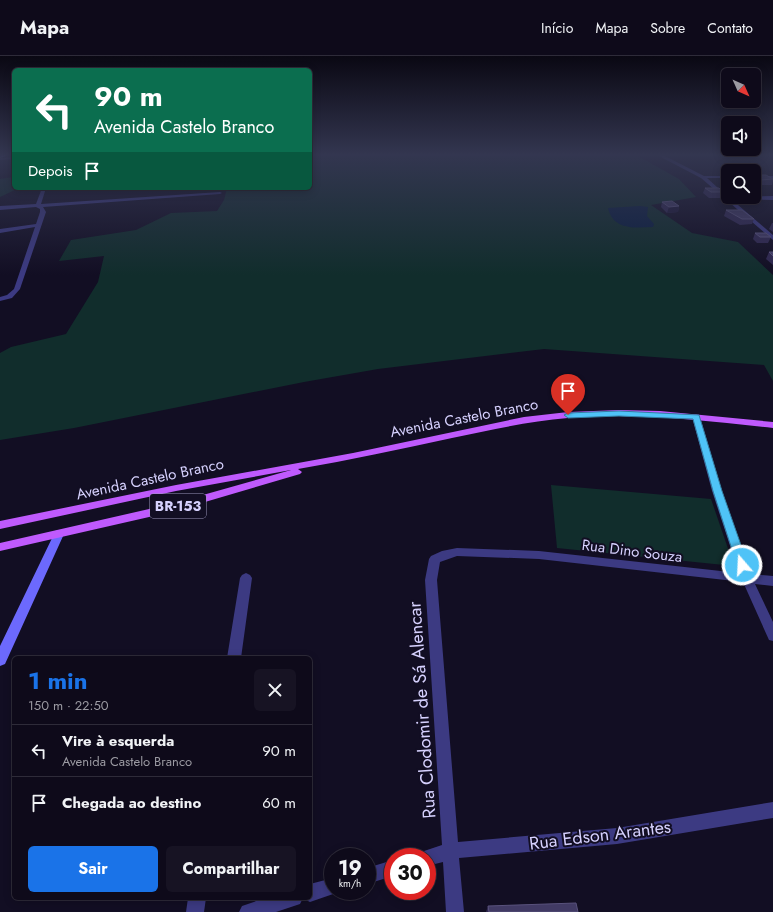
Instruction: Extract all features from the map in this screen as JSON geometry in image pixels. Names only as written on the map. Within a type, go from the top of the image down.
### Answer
[{"type":"main road","name":"Avenida Castelo Branco","points":[[0,525],[176,488],[353,456],[497,425],[532,419],[568,415],[619,413],[696,417],[773,425]]},
{"type":"main road","name":"Avenida Castelo Branco","points":[[0,547],[185,504],[353,456]]},
{"type":"street","points":[[38,206],[42,195]]},
{"type":"street","points":[[0,208],[193,195]]},
{"type":"street","points":[[761,198],[773,198]]},
{"type":"street","points":[[735,204],[773,238]]},
{"type":"street","points":[[0,299],[14,293],[17,289],[42,212],[42,208],[38,206]]},
{"type":"street","points":[[0,231],[38,225]]},
{"type":"street","points":[[759,225],[766,225]]},
{"type":"street","points":[[696,417],[718,491],[748,579],[773,636]]},
{"type":"street","points":[[0,660],[59,534]]},
{"type":"street","name":"Rua Clodomir de Sá Alencar","points":[[455,912],[431,580],[435,559],[446,554],[457,552],[487,554]]},
{"type":"street","name":"Rua Dino Souza","points":[[487,554],[539,555],[773,582]]},
{"type":"street","points":[[234,656],[246,578]]},
{"type":"street","name":"Rua Edson Arantes","points":[[436,855],[451,851],[617,836],[773,810]]},
{"type":"street","points":[[312,892],[324,889]]},
{"type":"street","points":[[195,912],[197,900]]},
{"type":"street","points":[[248,912],[287,900]]},
{"type":"green space","points":[[225,195],[694,195],[696,197],[651,205],[692,233],[738,242],[773,275],[773,381],[764,365],[544,349],[378,369],[304,382],[74,428],[0,440],[0,353],[11,347],[66,334],[98,282],[104,256],[59,261],[71,240],[136,230],[171,213],[217,211]]},
{"type":"green space","points":[[551,485],[711,499],[734,566],[557,548]]},
{"type":"water","points":[[648,207],[647,216],[654,224],[653,227],[639,228],[619,224],[614,220],[608,208]]},
{"type":"building","points":[[672,201],[679,206],[669,207],[662,202]]},
{"type":"building","points":[[726,210],[742,210],[754,219],[742,219]]},
{"type":"building","points":[[755,233],[766,233],[771,237],[760,237]]},
{"type":"building","points":[[576,903],[578,912],[489,912],[488,906]]},
{"type":"route","points":[[568,415],[619,413],[696,417],[742,565]]}]
